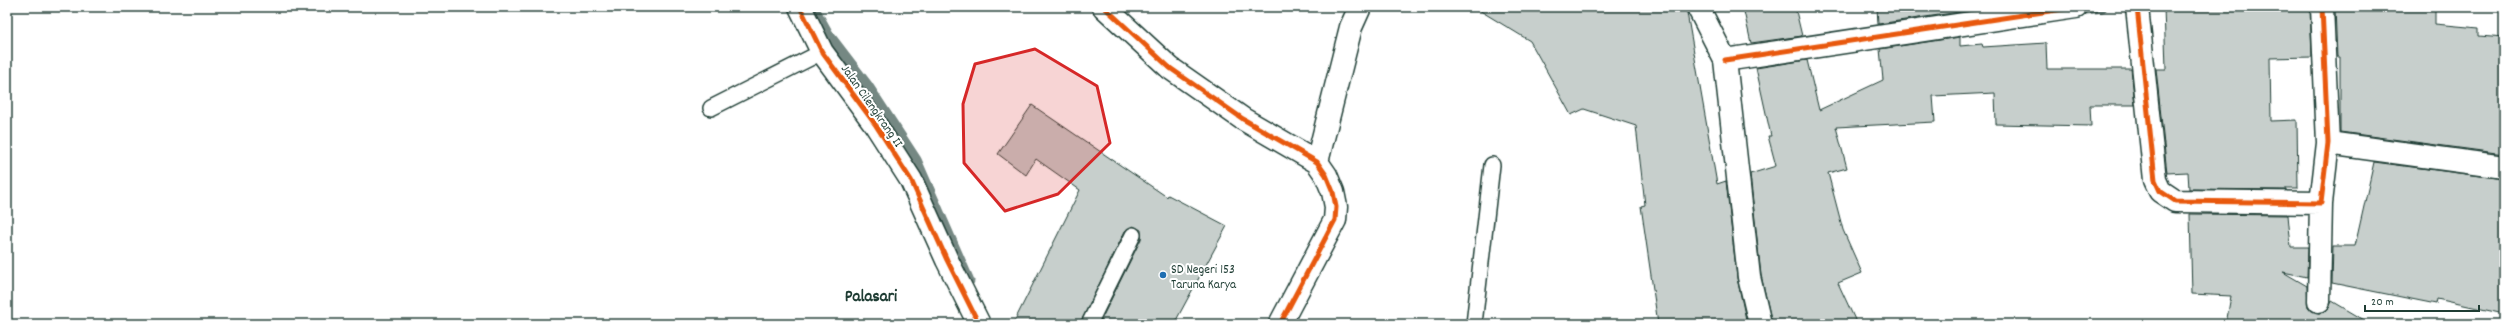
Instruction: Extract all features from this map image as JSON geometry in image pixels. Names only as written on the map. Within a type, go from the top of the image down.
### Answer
[{"type":"street","name":"Jalan Cilengkrang II","points":[[800,7],[822,52],[875,124],[911,180],[979,324]]},
{"type":"street","points":[[1104,7],[1170,68],[1244,120],[1317,162],[1326,175],[1333,192],[1336,207],[1336,220],[1280,324]]},
{"type":"street","points":[[1317,162],[1351,26],[1360,7]]},
{"type":"street","points":[[1698,7],[1725,60],[1749,277],[1760,324]]},
{"type":"street","points":[[1725,60],[2076,7]]},
{"type":"street","points":[[2137,7],[2155,180],[2160,191],[2175,201],[2321,203]]},
{"type":"street","points":[[2318,301],[2321,203],[2328,143],[2322,7]]},
{"type":"street","points":[[2328,143],[2504,167]]},
{"type":"lane","points":[[711,108],[822,52]]},
{"type":"lane","points":[[1474,324],[1492,165]]},
{"type":"lane","points":[[1089,324],[1133,235]]},
{"type":"highlighted area","points":[[1035,49],[1097,86],[1110,143],[1058,194],[1005,211],[964,163],[963,104],[975,64]]},
{"type":"building","points":[[1474,7],[1686,7],[1717,184],[1726,181],[1737,278],[1747,324],[1658,324],[1641,206],[1645,205],[1636,126],[1584,109],[1571,115],[1530,41]]},
{"type":"building","points":[[1743,7],[1795,7],[1802,36],[1751,43]]},
{"type":"building","points":[[1877,7],[1959,7],[1959,12],[1878,24]]},
{"type":"building","points":[[2164,7],[2310,7],[2312,57],[2270,58],[2271,121],[2297,120],[2298,188],[2286,188],[2286,190],[2189,189],[2188,172],[2167,173],[2156,69],[2166,69]]},
{"type":"building","points":[[2335,7],[2435,7],[2435,24],[2479,28],[2479,36],[2504,38],[2504,154],[2340,132],[2340,57],[2337,57]]},
{"type":"building","points":[[1960,37],[1960,46],[1982,44],[1983,47],[2046,43],[2047,69],[2131,69],[2135,105],[2090,105],[2091,126],[1996,124],[1995,93],[1933,96],[1935,122],[1836,127],[1847,168],[1828,173],[1843,230],[1862,273],[1838,283],[1857,324],[1772,324],[1761,275],[1750,174],[1776,166],[1768,136],[1771,136],[1756,68],[1807,60],[1819,110],[1883,80],[1880,49]]},
{"type":"building","points":[[1032,105],[1167,197],[1168,195],[1227,226],[1174,324],[1099,324],[1141,239],[1141,230],[1133,226],[1125,231],[1080,324],[1013,324],[1080,190],[1036,159],[1026,175],[998,154]]},
{"type":"building","points":[[2374,162],[2504,179],[2504,314],[2437,299],[2436,304],[2332,283],[2333,246],[2355,246]]},
{"type":"building","points":[[2190,214],[2288,215],[2291,247],[2308,247],[2307,277],[2283,272],[2307,286],[2308,307],[2318,313],[2325,312],[2329,308],[2332,301],[2371,324],[2226,324],[2231,296],[2192,294]]},
{"type":"waterway","points":[[813,7],[828,34],[867,85],[916,160],[969,281]]},
{"type":"waterway","points":[[2072,11],[2102,7]]},
{"type":"cycle path","points":[[800,7],[822,52],[875,124],[911,180],[947,260],[979,324]]},
{"type":"cycle path","points":[[1104,7],[1170,68],[1243,119],[1317,162],[1326,175],[1333,192],[1336,207],[1335,220],[1280,324]]},
{"type":"cycle path","points":[[1725,60],[2076,7]]},
{"type":"cycle path","points":[[2137,7],[2155,180],[2160,191],[2175,201],[2321,203],[2328,143],[2322,7]]},
{"type":"place","name":"SD Negeri 153 Taruna Karya","points":[[1163,275]]},
{"type":"district","name":"Palasari","points":[[871,295]]}]
